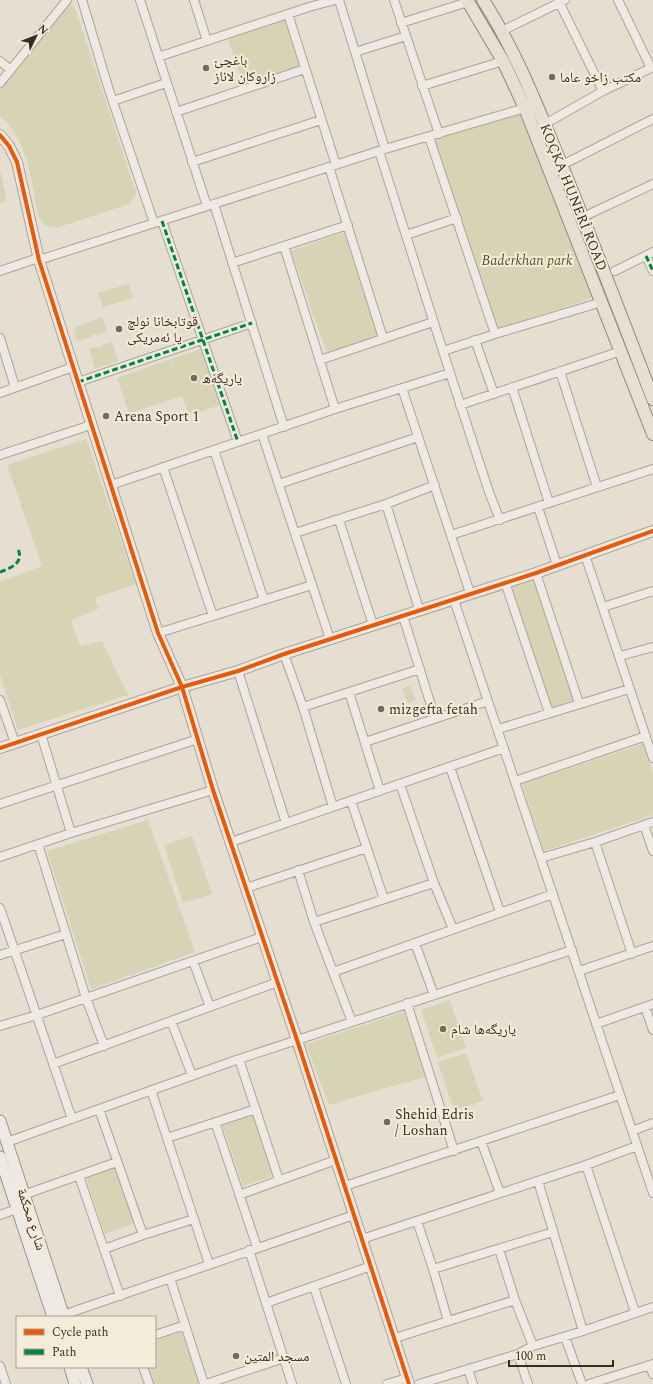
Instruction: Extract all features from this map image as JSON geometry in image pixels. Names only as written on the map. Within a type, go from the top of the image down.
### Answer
[{"type":"main road","name":"KOÇKA HUNERÎ ROAD","points":[[483,0],[502,31],[525,77],[583,217],[652,394]]},
{"type":"main road","points":[[468,1],[503,61],[525,108],[653,434]]},
{"type":"main road","points":[[514,83],[525,77]]},
{"type":"main road","name":"شارع محكمة","points":[[0,1121],[23,1195],[36,1248],[60,1316]]},
{"type":"main road","name":"شارع محكمة","points":[[0,1157],[17,1209],[36,1248]]},
{"type":"main road","points":[[70,1368],[75,1384]]},
{"type":"main road","points":[[81,1368],[87,1384]]},
{"type":"street","points":[[0,83],[67,0]]},
{"type":"street","points":[[82,0],[113,101],[203,339],[238,442]]},
{"type":"street","points":[[140,0],[192,162],[232,263],[284,427]]},
{"type":"street","points":[[194,0],[207,41]]},
{"type":"street","points":[[158,57],[335,0]]},
{"type":"street","points":[[338,0],[355,52],[406,235],[433,322],[489,492],[500,520]]},
{"type":"street","points":[[394,0],[439,134]]},
{"type":"street","points":[[545,124],[603,91],[652,68],[618,0]]},
{"type":"street","points":[[401,23],[468,1]]},
{"type":"street","points":[[502,31],[561,1],[603,91]]},
{"type":"street","points":[[288,14],[322,120],[332,166],[348,225],[383,338]]},
{"type":"street","points":[[355,52],[406,36]]},
{"type":"street","points":[[0,61],[11,70]]},
{"type":"street","points":[[422,86],[503,61]]},
{"type":"street","points":[[176,112],[305,69]]},
{"type":"street","points":[[113,101],[166,82]]},
{"type":"street","points":[[0,271],[382,150],[525,108]]},
{"type":"street","points":[[562,165],[653,119]]},
{"type":"street","points":[[192,162],[322,120]]},
{"type":"street","points":[[0,135],[9,146],[17,162],[39,259],[158,633],[182,687],[213,790],[278,982],[408,1381],[387,1384]]},
{"type":"street","points":[[429,137],[495,334]]},
{"type":"street","points":[[583,217],[653,184]]},
{"type":"street","points":[[406,235],[457,218]]},
{"type":"street","points":[[232,263],[348,225]]},
{"type":"street","points":[[284,246],[335,409]]},
{"type":"street","points":[[615,271],[650,254],[653,271]]},
{"type":"street","points":[[443,351],[602,302]]},
{"type":"street","points":[[320,360],[433,322]]},
{"type":"street","points":[[78,382],[252,323]]},
{"type":"street","points":[[0,338],[15,387]]},
{"type":"street","points":[[475,340],[494,394]]},
{"type":"street","points":[[460,405],[621,351]]},
{"type":"street","points":[[0,392],[73,367]]},
{"type":"street","points":[[560,371],[597,486]]},
{"type":"street","points":[[111,485],[335,409],[450,373]]},
{"type":"street","points":[[512,387],[549,503]]},
{"type":"street","points":[[402,388],[470,593]]},
{"type":"street","points":[[0,455],[92,425]]},
{"type":"street","points":[[262,434],[330,639]]},
{"type":"street","points":[[279,484],[418,437]]},
{"type":"street","points":[[214,450],[264,600]]},
{"type":"street","points":[[164,467],[213,616]]},
{"type":"street","points":[[451,535],[500,520],[597,486],[653,469]]},
{"type":"street","points":[[295,533],[386,504],[435,485]]},
{"type":"street","points":[[386,504],[419,610]]},
{"type":"street","points":[[538,507],[557,565]]},
{"type":"street","points":[[339,520],[373,625]]},
{"type":"street","points":[[0,748],[182,687],[238,671],[284,654],[536,573],[653,531]]},
{"type":"street","points":[[585,555],[653,758]]},
{"type":"street","points":[[536,573],[579,703]]},
{"type":"street","points":[[506,582],[549,713]]},
{"type":"street","points":[[158,633],[312,585]]},
{"type":"street","points":[[603,607],[653,592]]},
{"type":"street","points":[[454,600],[637,1146],[651,1178],[653,1193]]},
{"type":"street","points":[[403,616],[435,718]]},
{"type":"street","points":[[620,656],[653,647]]},
{"type":"street","points":[[284,654],[303,707],[332,807]]},
{"type":"street","points":[[303,707],[420,669]]},
{"type":"street","points":[[238,671],[286,823]]},
{"type":"street","points":[[498,729],[629,688]]},
{"type":"street","points":[[349,692],[380,790]]},
{"type":"street","points":[[0,700],[15,743]]},
{"type":"street","points":[[365,742],[488,701]]},
{"type":"street","points":[[41,734],[71,833]]},
{"type":"street","points":[[515,781],[646,736]]},
{"type":"street","points":[[0,804],[198,739]]},
{"type":"street","points":[[230,842],[504,748]]},
{"type":"street","points":[[450,767],[500,912]]},
{"type":"street","points":[[400,784],[434,883],[453,929]]},
{"type":"street","points":[[0,857],[71,833],[213,790]]},
{"type":"street","points":[[351,801],[384,899]]},
{"type":"street","points":[[541,858],[595,842],[653,822]]},
{"type":"street","points":[[644,825],[653,851]]},
{"type":"street","points":[[595,842],[632,954]]},
{"type":"street","points":[[38,844],[86,998],[104,1046]]},
{"type":"street","points":[[246,888],[367,848]]},
{"type":"street","points":[[298,870],[314,922],[352,1022]]},
{"type":"street","points":[[314,922],[434,883]]},
{"type":"street","points":[[333,972],[553,894]]},
{"type":"street","points":[[0,908],[72,1119]]},
{"type":"street","points":[[0,955],[66,934]]},
{"type":"street","points":[[0,1026],[36,1016],[262,937]]},
{"type":"street","points":[[415,943],[434,995]]},
{"type":"street","points":[[579,972],[653,946]]},
{"type":"street","points":[[7,1142],[239,1059],[572,950]]},
{"type":"street","points":[[193,961],[210,1007]]},
{"type":"street","points":[[53,1064],[278,982]]},
{"type":"street","points":[[407,1003],[454,1151]]},
{"type":"street","points":[[596,1024],[649,1005],[653,1030]]},
{"type":"street","points":[[171,1021],[192,1075]]},
{"type":"street","points":[[239,1059],[279,1180]]},
{"type":"street","points":[[151,1090],[209,1264]]},
{"type":"street","points":[[345,1186],[620,1095]]},
{"type":"street","points":[[99,1109],[143,1235]]},
{"type":"street","points":[[167,1138],[256,1109]]},
{"type":"street","points":[[215,1122],[257,1247]]},
{"type":"street","points":[[632,1130],[653,1123]]},
{"type":"street","points":[[481,1141],[500,1193]]},
{"type":"street","points":[[362,1239],[586,1165],[637,1146]]},
{"type":"street","points":[[239,1195],[336,1160]]},
{"type":"street","points":[[23,1195],[117,1162]]},
{"type":"street","points":[[586,1165],[635,1312]]},
{"type":"street","points":[[79,1176],[120,1296]]},
{"type":"street","points":[[538,1181],[583,1331]]},
{"type":"street","points":[[0,1215],[17,1209]]},
{"type":"street","points":[[60,1316],[257,1247],[354,1215]]},
{"type":"street","points":[[104,1249],[194,1219]]},
{"type":"street","points":[[417,1221],[448,1321]]},
{"type":"street","points":[[433,1269],[553,1232]]},
{"type":"street","points":[[499,1249],[515,1300],[533,1346]]},
{"type":"street","points":[[249,1250],[292,1384]]},
{"type":"street","points":[[266,1303],[371,1266]]},
{"type":"street","points":[[170,1278],[205,1384],[284,1358]]},
{"type":"street","points":[[314,1287],[346,1384]]},
{"type":"street","points":[[394,1338],[515,1300]]},
{"type":"street","points":[[419,1384],[518,1354],[533,1346],[583,1331],[653,1306]]},
{"type":"street","points":[[156,1335],[185,1325]]},
{"type":"street","points":[[565,1337],[582,1384]]},
{"type":"street","points":[[518,1354],[528,1384]]},
{"type":"street","points":[[589,1384],[651,1364],[653,1374]]},
{"type":"street","points":[[0,1366],[6,1384]]},
{"type":"street","points":[[143,1368],[149,1384]]},
{"type":"street","points":[[468,1369],[473,1384]]},
{"type":"green space","points":[[68,3],[75,8],[136,193],[129,204],[56,228],[48,226],[42,222],[38,215],[27,161],[14,132],[8,123],[0,116],[0,86],[36,45]]},
{"type":"green space","points":[[285,20],[300,66],[243,84],[228,38]]},
{"type":"green space","name":"Baderkhan park","points":[[523,113],[595,297],[497,329],[433,139]]},
{"type":"green space","points":[[0,171],[7,201],[0,203]]},
{"type":"green space","points":[[345,232],[378,335],[327,353],[291,251]]},
{"type":"green space","points":[[129,284],[133,298],[103,307],[98,293]]},
{"type":"green space","points":[[102,317],[107,331],[98,335],[94,334],[91,337],[77,341],[74,328]]},
{"type":"green space","points":[[112,342],[118,361],[95,369],[89,349],[93,347],[100,348],[104,344]]},
{"type":"green space","points":[[202,349],[221,405],[189,415],[182,396],[129,414],[117,378],[169,360],[174,371],[170,359]]},
{"type":"green space","points":[[86,439],[136,584],[95,598],[98,609],[71,620],[80,646],[102,641],[128,695],[18,730],[0,675],[0,582],[42,566],[7,465]]},
{"type":"green space","points":[[534,577],[574,700],[551,708],[511,585]]},
{"type":"green space","points":[[410,686],[416,700],[408,703],[402,689]]},
{"type":"green space","points":[[643,744],[653,774],[653,815],[544,851],[522,784]]},
{"type":"green space","points":[[148,820],[195,952],[91,989],[47,851]]},
{"type":"green space","points":[[192,836],[212,894],[183,903],[164,845]]},
{"type":"green space","name":"ياريگه‌ها شام","points":[[450,1000],[466,1048],[437,1058],[421,1010]]},
{"type":"green space","points":[[404,1012],[427,1076],[329,1105],[306,1044]]},
{"type":"green space","points":[[466,1053],[483,1101],[454,1110],[438,1062]]},
{"type":"green space","points":[[252,1114],[273,1176],[243,1186],[222,1124]]},
{"type":"green space","points":[[112,1160],[135,1223],[105,1234],[83,1170]]},
{"type":"green space","points":[[182,1332],[199,1384],[154,1384],[148,1368],[156,1368],[156,1341]]},
{"type":"marked path","points":[[162,221],[238,442]]},
{"type":"marked path","points":[[646,256],[653,271]]},
{"type":"marked path","points":[[78,382],[252,323]]},
{"type":"marked path","points":[[0,572],[12,567],[18,561],[18,549]]},
{"type":"cycle path","points":[[0,135],[9,146],[17,162],[39,260],[158,633],[182,687],[213,790],[297,1040],[409,1384]]},
{"type":"cycle path","points":[[0,748],[182,687],[238,671],[284,654],[536,573],[653,531]]},
{"type":"place","name":"باغچێ زاروكان لاناز","points":[[206,68]]},
{"type":"place","name":"مكتب زاخو عاما","points":[[552,77]]},
{"type":"place","name":"قوتابخانا نولچ يا ئەمريكى","points":[[119,329]]},
{"type":"place","name":"یاریگه‌ه","points":[[194,378]]},
{"type":"place","name":"Arena Sport 1","points":[[106,416]]},
{"type":"place","name":"mizgefta fetah","points":[[381,709]]},
{"type":"place","name":"ياريگه‌ها شام","points":[[443,1029]]},
{"type":"place","name":"Shehid Edris / Loshan","points":[[387,1122]]},
{"type":"place","name":"مسجد المتين","points":[[236,1356]]}]
